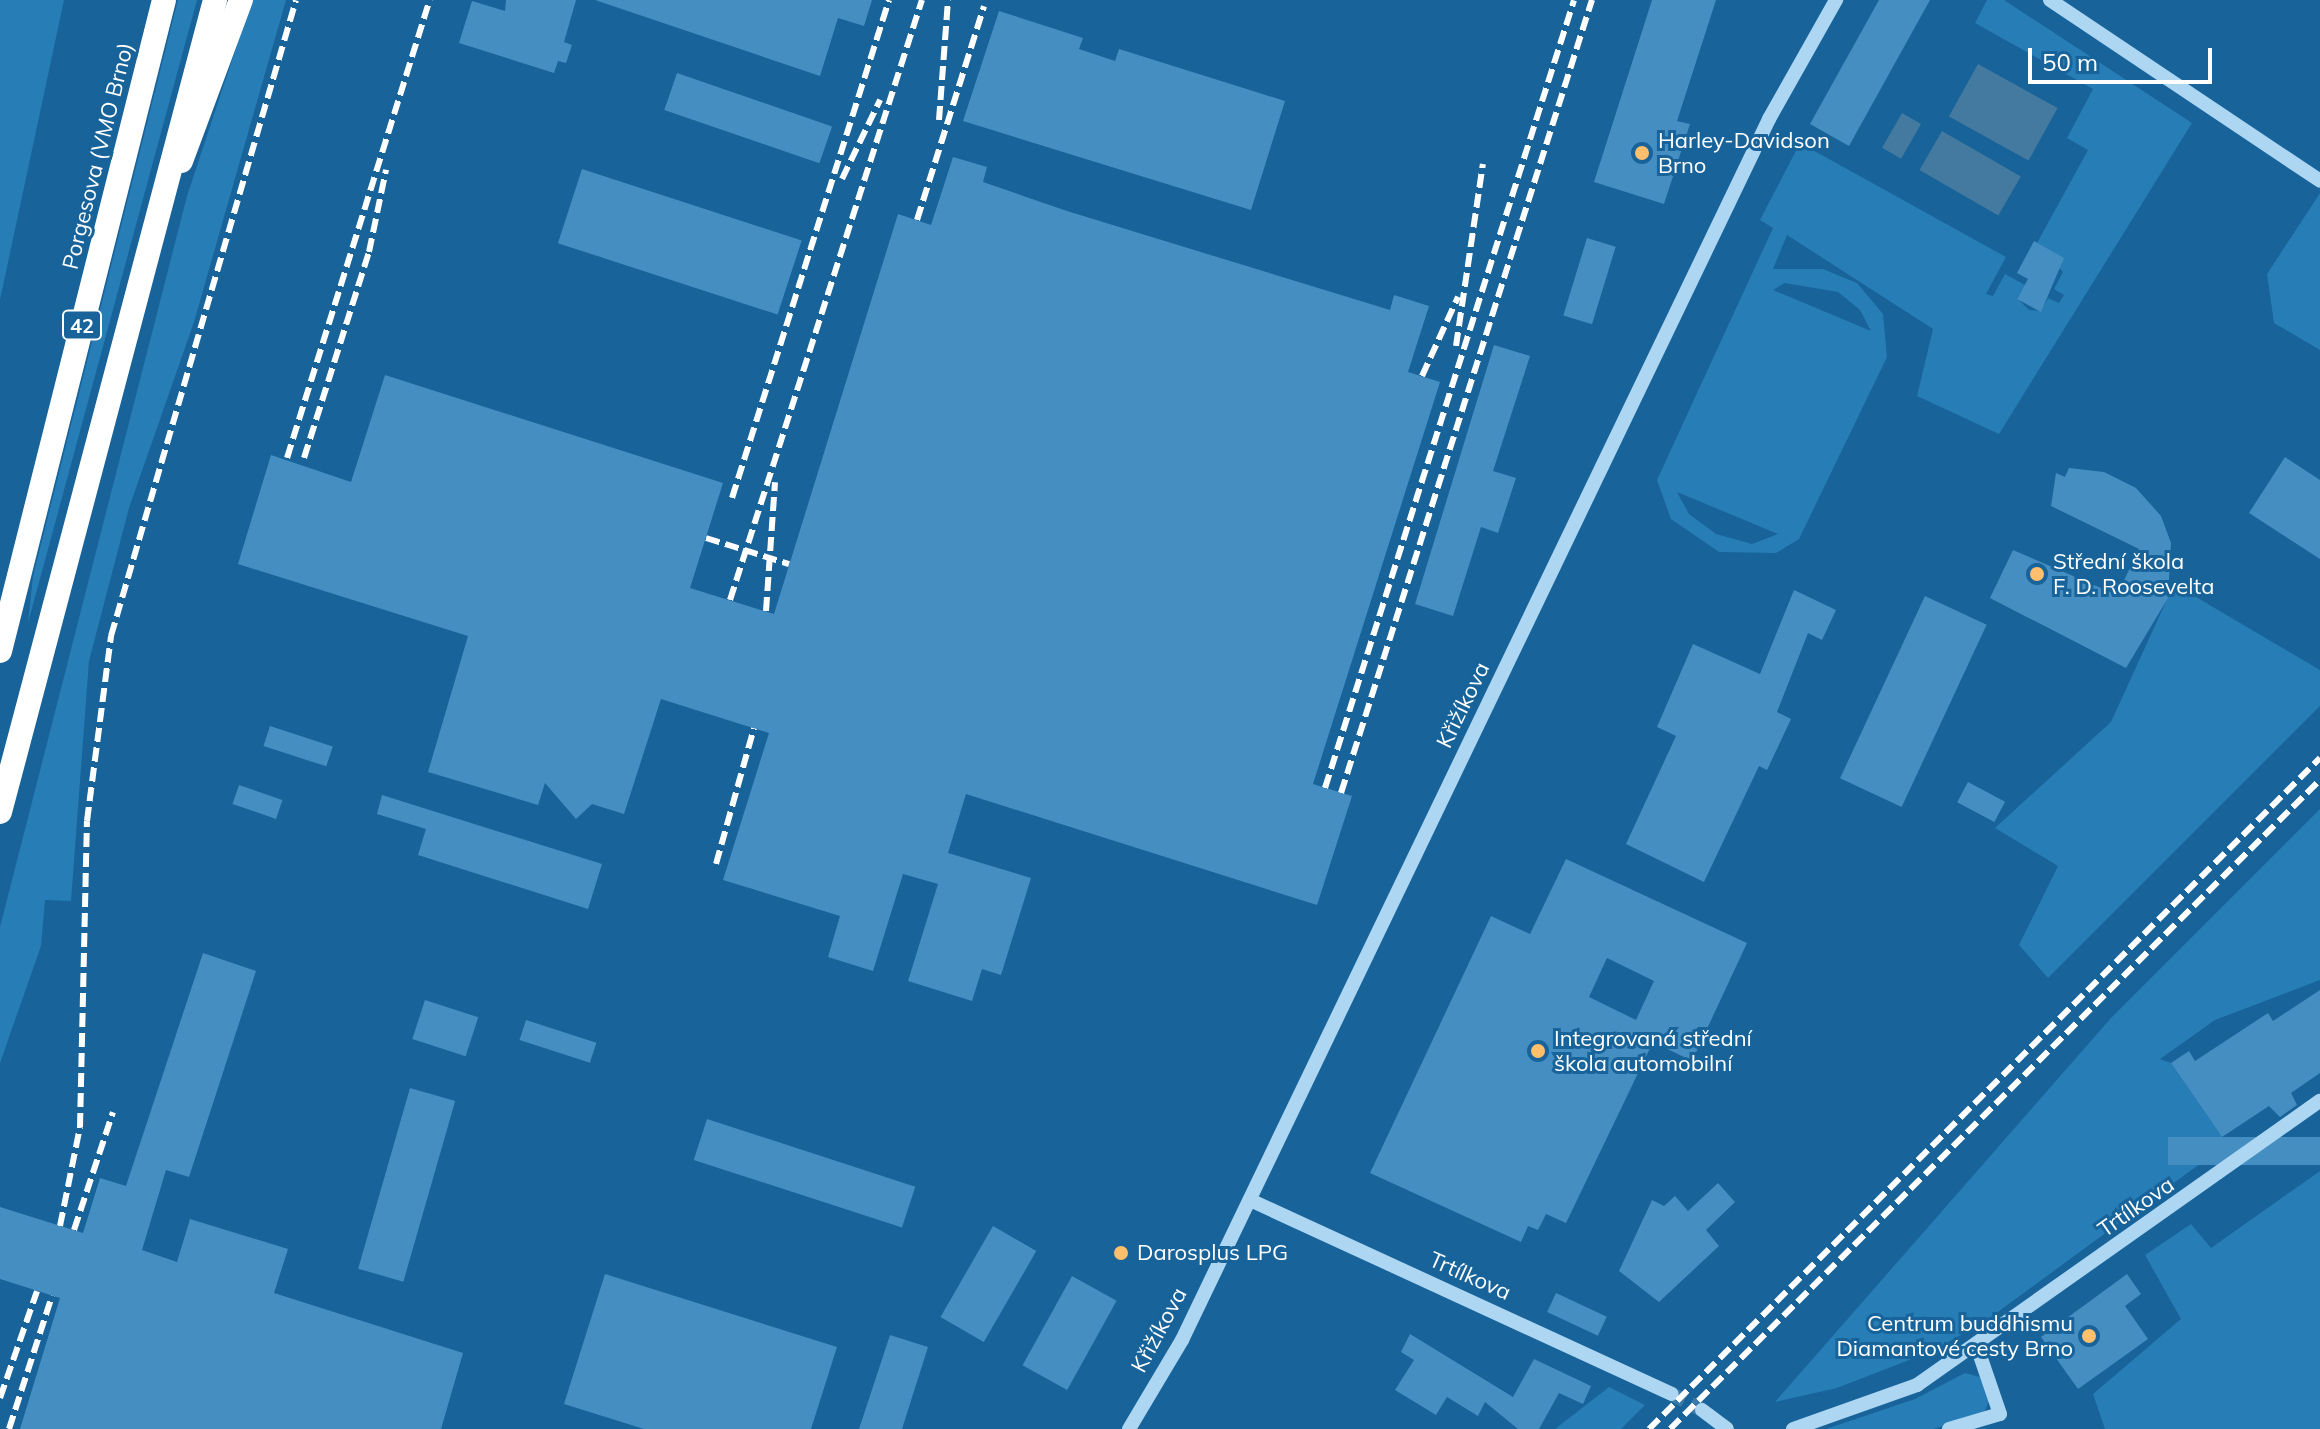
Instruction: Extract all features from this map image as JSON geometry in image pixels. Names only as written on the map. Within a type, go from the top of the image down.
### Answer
[{"type":"highway","name":"Porgesova (VMO Brno)","points":[[0,651],[164,0]]},
{"type":"highway","name":"42","points":[[0,812],[148,237],[215,0]]},
{"type":"highway","name":"42","points":[[148,237],[202,114],[241,0]]},
{"type":"street","name":"Křižíkova","points":[[1129,1429],[1182,1340],[1769,119],[1836,0]]},
{"type":"street","points":[[2050,0],[2320,181]]},
{"type":"street","name":"Trtílkova","points":[[1793,1429],[1917,1385],[1977,1347],[2320,1101]]},
{"type":"street","name":"Trtílkova","points":[[1250,1200],[1672,1394]]},
{"type":"street","points":[[1949,1429],[2000,1414],[1977,1347]]},
{"type":"street","points":[[1702,1410],[1727,1429]]},
{"type":"shaded area","points":[[0,0],[64,0],[0,300]]},
{"type":"shaded area","points":[[178,0],[197,0],[28,623],[33,576]]},
{"type":"shaded area","points":[[252,0],[286,0],[194,322],[129,508],[89,661],[71,901],[45,900],[41,946],[0,1063],[0,927],[187,196]]},
{"type":"shaded area","points":[[1987,0],[2004,0],[2192,123],[1999,434],[1917,396],[1933,329],[1787,235],[1773,269],[1823,269],[1857,283],[1883,314],[1887,357],[1799,539],[1776,553],[1719,552],[1671,519],[1657,480],[1773,228],[1760,220],[1800,143],[2006,257],[1986,294],[1993,296],[2005,274],[2025,285],[2017,298],[2029,310],[2041,311],[2048,298],[2059,303],[2064,295],[2054,289],[2063,272],[2037,243],[2088,150],[2067,138],[2093,89],[1975,23]],"holes":[[[1785,283],[1838,292],[1860,310],[1871,331],[1773,290]],[[1677,492],[1778,534],[1752,544],[1716,534],[1689,514]]]},
{"type":"shaded area","points":[[1978,64],[2058,108],[2029,161],[1949,116]]},
{"type":"shaded area","points":[[1902,113],[1921,124],[1901,159],[1882,148]]},
{"type":"shaded area","points":[[1942,131],[2021,176],[1998,215],[1920,170]]},
{"type":"shaded area","points":[[2320,193],[2320,350],[2274,323],[2267,274]]},
{"type":"shaded area","points":[[2174,584],[2320,670],[2320,706],[2048,978],[2019,945],[2058,866],[1995,828],[2111,722]]},
{"type":"shaded area","points":[[2320,809],[2320,980],[2215,1020],[2160,1059],[2171,1063],[2227,1144],[1991,1317],[1935,1350],[1837,1388],[1775,1402],[2111,1018]]},
{"type":"shaded area","points":[[2320,1171],[2320,1429],[2105,1429],[2093,1394],[2181,1319],[2145,1255],[2191,1224],[2211,1248]]},
{"type":"shaded area","points":[[1965,1373],[1980,1377],[1989,1400],[1984,1414],[1933,1429],[1826,1429],[1915,1399]]},
{"type":"shaded area","points":[[1609,1387],[1645,1405],[1621,1429],[1555,1429]]},
{"type":"building","points":[[506,0],[576,0],[564,42],[572,45],[566,63],[558,61],[554,73],[459,43],[472,1],[505,11]]},
{"type":"building","points":[[595,0],[872,0],[864,26],[838,18],[820,76]]},
{"type":"building","name":"Harley-Davidson Brno","points":[[1652,0],[1716,0],[1677,121],[1690,124],[1664,204],[1594,182]]},
{"type":"building","points":[[1879,0],[1930,0],[1849,146],[1810,124]]},
{"type":"building","points":[[999,11],[1083,38],[1079,49],[1115,61],[1119,49],[1285,101],[1251,210],[963,121]]},
{"type":"building","points":[[677,73],[832,126],[819,163],[664,110]]},
{"type":"building","points":[[953,157],[987,167],[983,182],[1067,211],[1390,310],[1394,295],[1429,306],[1408,372],[1440,382],[1313,784],[1352,796],[1317,905],[966,794],[948,853],[1031,878],[1001,975],[982,969],[972,1001],[908,981],[938,884],[903,874],[873,971],[828,957],[840,916],[723,880],[769,733],[661,699],[624,814],[592,804],[576,819],[545,783],[538,805],[428,772],[468,636],[238,564],[271,455],[351,482],[385,375],[723,483],[690,588],[774,614],[898,214],[931,225]]},
{"type":"building","points":[[582,169],[802,240],[778,315],[558,243]]},
{"type":"building","points":[[1587,238],[1616,247],[1592,324],[1563,315]]},
{"type":"building","points":[[2034,241],[2064,258],[2041,312],[2017,299],[2028,279],[2017,273]]},
{"type":"building","points":[[1494,345],[1530,356],[1493,471],[1516,478],[1498,533],[1481,527],[1453,616],[1415,604]]},
{"type":"building","points":[[2285,457],[2320,480],[2320,559],[2249,513]]},
{"type":"building","name":"Střední škola F. D. Roosevelta","points":[[2069,468],[2104,472],[2136,488],[2161,516],[2171,543],[2168,598],[2126,668],[1990,598],[2013,550],[2117,595],[2139,549],[2051,506],[2056,473],[2065,477]]},
{"type":"building","points":[[1794,590],[1836,610],[1822,640],[1808,633],[1777,712],[1791,719],[1767,770],[1759,766],[1704,882],[1626,844],[1676,736],[1657,727],[1693,644],[1760,674]]},
{"type":"building","points":[[1925,596],[1987,625],[1902,807],[1840,778]]},
{"type":"building","points":[[270,726],[333,746],[326,766],[264,746]]},
{"type":"building","points":[[1968,782],[2005,802],[1994,822],[1957,802]]},
{"type":"building","points":[[239,785],[282,800],[276,819],[232,804]]},
{"type":"building","points":[[382,795],[602,864],[588,909],[418,855],[426,829],[377,814]]},
{"type":"building","name":"Integrovaná střední škola automobilní","points":[[1566,859],[1747,943],[1692,1061],[1653,1042],[1566,1223],[1546,1214],[1538,1230],[1528,1226],[1521,1242],[1370,1173],[1491,916],[1530,934]],"holes":[[[1607,958],[1654,981],[1636,1020],[1589,997]]]},
{"type":"building","points":[[203,953],[256,971],[189,1177],[166,1170],[142,1250],[177,1262],[190,1219],[288,1249],[274,1293],[463,1353],[441,1429],[20,1429],[60,1298],[0,1279],[0,1207],[83,1233],[100,1178],[126,1186]]},
{"type":"building","points":[[2320,990],[2320,1073],[2291,1093],[2297,1105],[2280,1117],[2269,1106],[2222,1137],[2171,1063],[2189,1051],[2195,1061],[2268,1013],[2273,1021]]},
{"type":"building","points":[[425,1000],[478,1017],[466,1056],[412,1039]]},
{"type":"building","points":[[526,1020],[596,1043],[590,1063],[520,1040]]},
{"type":"building","points":[[410,1088],[455,1101],[403,1282],[358,1269]]},
{"type":"building","points":[[707,1119],[915,1187],[902,1228],[694,1160]]},
{"type":"building","points":[[2168,1137],[2320,1137],[2320,1165],[2168,1165]]},
{"type":"building","points":[[1718,1183],[1735,1202],[1706,1230],[1719,1246],[1659,1302],[1619,1271],[1652,1200],[1664,1206],[1675,1196],[1688,1211]]},
{"type":"building","points":[[993,1226],[1036,1251],[984,1342],[940,1317]]},
{"type":"building","points":[[605,1274],[837,1347],[811,1429],[644,1429],[564,1404]]},
{"type":"building","points":[[2127,1274],[2141,1294],[2125,1306],[2148,1339],[2078,1389],[2041,1337]]},
{"type":"building","points":[[1072,1276],[1117,1301],[1067,1390],[1023,1365]]},
{"type":"building","points":[[1556,1293],[1607,1317],[1598,1336],[1547,1312]]},
{"type":"building","points":[[1410,1334],[1513,1397],[1534,1359],[1591,1386],[1583,1404],[1559,1393],[1539,1429],[1518,1429],[1485,1402],[1478,1416],[1447,1397],[1436,1415],[1395,1390],[1414,1360],[1401,1352]]},
{"type":"building","points":[[890,1335],[928,1347],[902,1429],[859,1429]]},
{"type":"tunnel","points":[[1672,1394],[1702,1410]]},
{"type":"railway","points":[[60,1226],[80,1127],[87,821],[111,636],[296,0]]},
{"type":"railway","points":[[287,458],[430,0]]},
{"type":"railway","points":[[732,498],[889,0]]},
{"type":"railway","points":[[730,600],[922,0]]},
{"type":"railway","points":[[939,120],[948,0]]},
{"type":"railway","points":[[1325,788],[1574,0]]},
{"type":"railway","points":[[1341,793],[1592,0]]},
{"type":"railway","points":[[917,220],[984,6]]},
{"type":"railway","points":[[842,179],[880,100]]},
{"type":"railway","points":[[1456,346],[1483,164]]},
{"type":"railway","points":[[304,458],[369,252],[386,170]]},
{"type":"railway","points":[[1422,376],[1458,297]]},
{"type":"railway","points":[[766,611],[775,482]]},
{"type":"railway","points":[[706,538],[789,564]]},
{"type":"railway","points":[[716,864],[754,728]]},
{"type":"railway","points":[[1649,1429],[2320,758]]},
{"type":"railway","points":[[1670,1429],[2320,780]]},
{"type":"railway","points":[[74,1230],[113,1112]]},
{"type":"railway","points":[[0,1398],[37,1291]]},
{"type":"railway","points":[[9,1429],[52,1296]]},
{"type":"place","name":"Harley-Davidson Brno","points":[[1642,153]]},
{"type":"place","name":"Střední škola F. D. Roosevelta","points":[[2037,574]]},
{"type":"place","name":"Integrovaná střední škola automobilní","points":[[1538,1051]]},
{"type":"place","name":"Darosplus LPG","points":[[1121,1253]]},
{"type":"place","name":"Centrum buddhismu Diamantové cesty Brno","points":[[2089,1336]]}]
